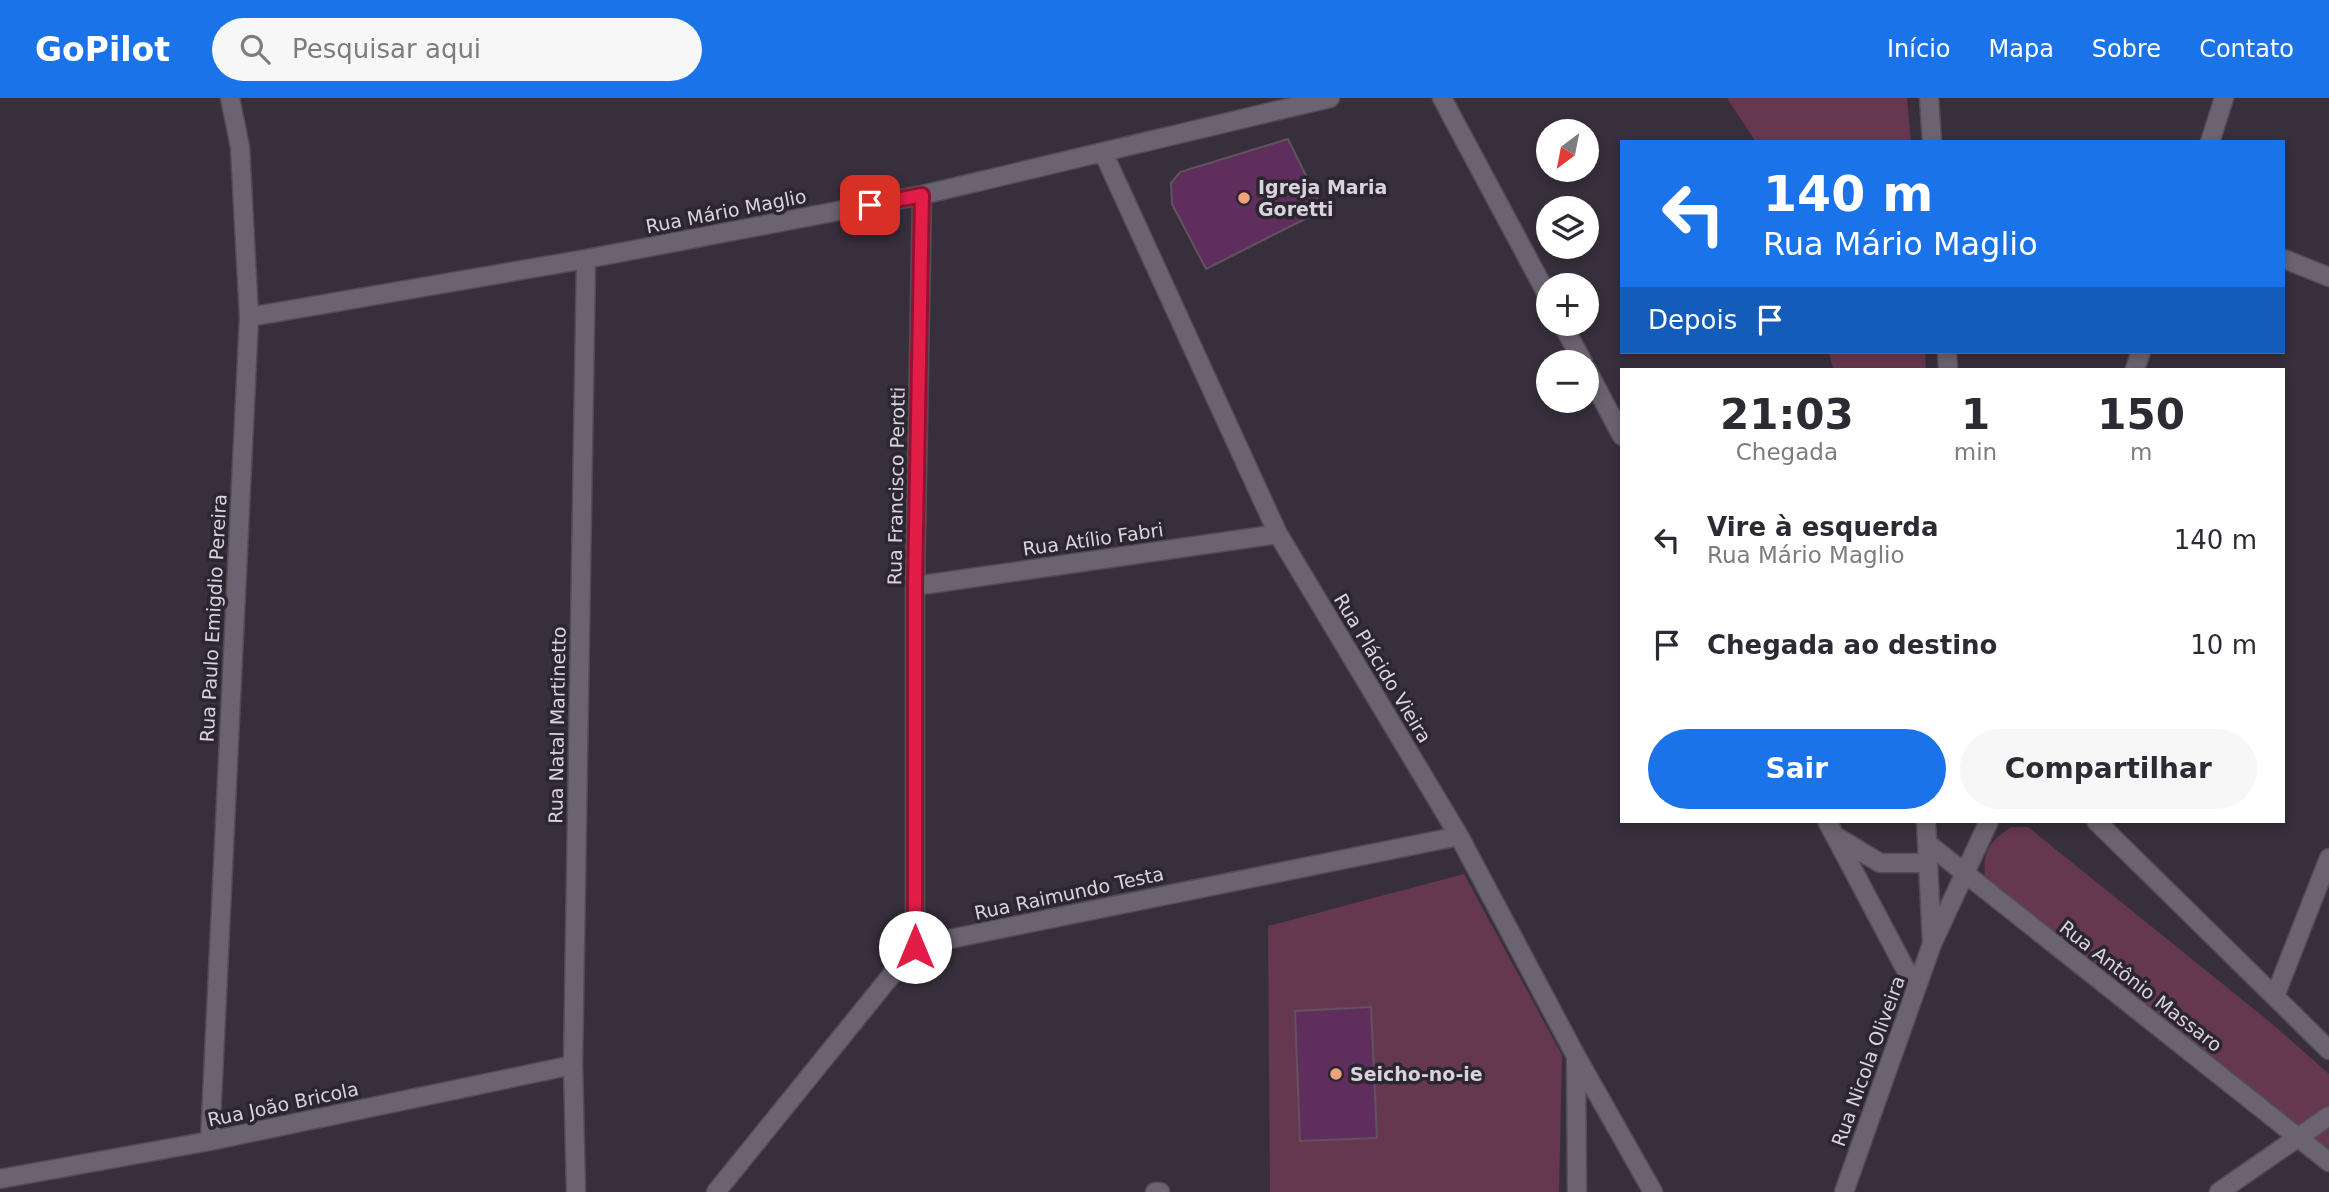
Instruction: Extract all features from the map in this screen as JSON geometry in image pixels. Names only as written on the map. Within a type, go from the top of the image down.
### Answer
[{"type":"street","name":"Rua Paulo Emigdio Pereira","points":[[211,1140],[249,317],[240,147],[230,98]]},
{"type":"street","name":"Rua Mário Maglio","points":[[249,317],[586,260],[922,195],[1330,98]]},
{"type":"street","points":[[1442,98],[1536,274]]},
{"type":"street","points":[[1929,98],[1932,140]]},
{"type":"street","points":[[2211,140],[2224,98]]},
{"type":"street","name":"Rua Plácido Vieira","points":[[1103,152],[1278,534],[1459,836],[1576,1056],[1653,1192]]},
{"type":"street","name":"Rua Francisco Perotti","points":[[915,947],[915,586],[922,195]]},
{"type":"street","points":[[2285,259],[2329,277]]},
{"type":"street","name":"Rua Natal Martinetto","points":[[576,1192],[573,1065],[586,260]]},
{"type":"street","points":[[1599,393],[1620,432]]},
{"type":"street","name":"Rua Atílio Fabri","points":[[915,586],[1278,534]]},
{"type":"street","name":"Rua Nicola Oliveira","points":[[1926,823],[1932,944]]},
{"type":"street","name":"Rua Nicola Oliveira","points":[[1844,1192],[1932,944],[1988,823]]},
{"type":"street","points":[[2098,823],[2329,1050]]},
{"type":"street","points":[[1831,828],[1880,863],[1927,863]]},
{"type":"street","points":[[1831,828],[1916,989]]},
{"type":"street","name":"Rua Raimundo Testa","points":[[915,947],[1459,836]]},
{"type":"street","name":"Rua Antônio Massaro","points":[[1927,843],[2301,1137],[2329,1162]]},
{"type":"street","points":[[2275,996],[2329,858]]},
{"type":"street","points":[[716,1192],[915,947]]},
{"type":"street","points":[[1576,1056],[1577,1192]]},
{"type":"street","name":"Rua João Bricola","points":[[0,1179],[211,1140],[573,1065]]},
{"type":"street","points":[[2219,1192],[2329,1116]]},
{"type":"shaded area","points":[[1727,98],[1907,98],[1911,140],[1755,140]]},
{"type":"shaded area","points":[[1829,354],[1925,354],[1926,368],[1833,368]]},
{"type":"shaded area","points":[[2011,827],[2028,827],[2270,1022],[2329,1074],[2329,1153],[1985,881],[1988,849]]},
{"type":"shaded area","points":[[1464,874],[1562,1055],[1559,1192],[1270,1192],[1268,926]]},
{"type":"building","name":"Igreja Maria Goretti","points":[[1288,139],[1323,210],[1206,269],[1172,204],[1171,183],[1180,172]]},
{"type":"building","name":"Seicho-no-ie","points":[[1371,1007],[1377,1138],[1300,1141],[1295,1011]]},
{"type":"place","name":"Igreja Maria Goretti","points":[[1244,198]]},
{"type":"place","name":"Seicho-no-ie","points":[[1336,1074]]},
{"type":"route","points":[[870,205],[922,195],[915,586],[915,947]]}]
